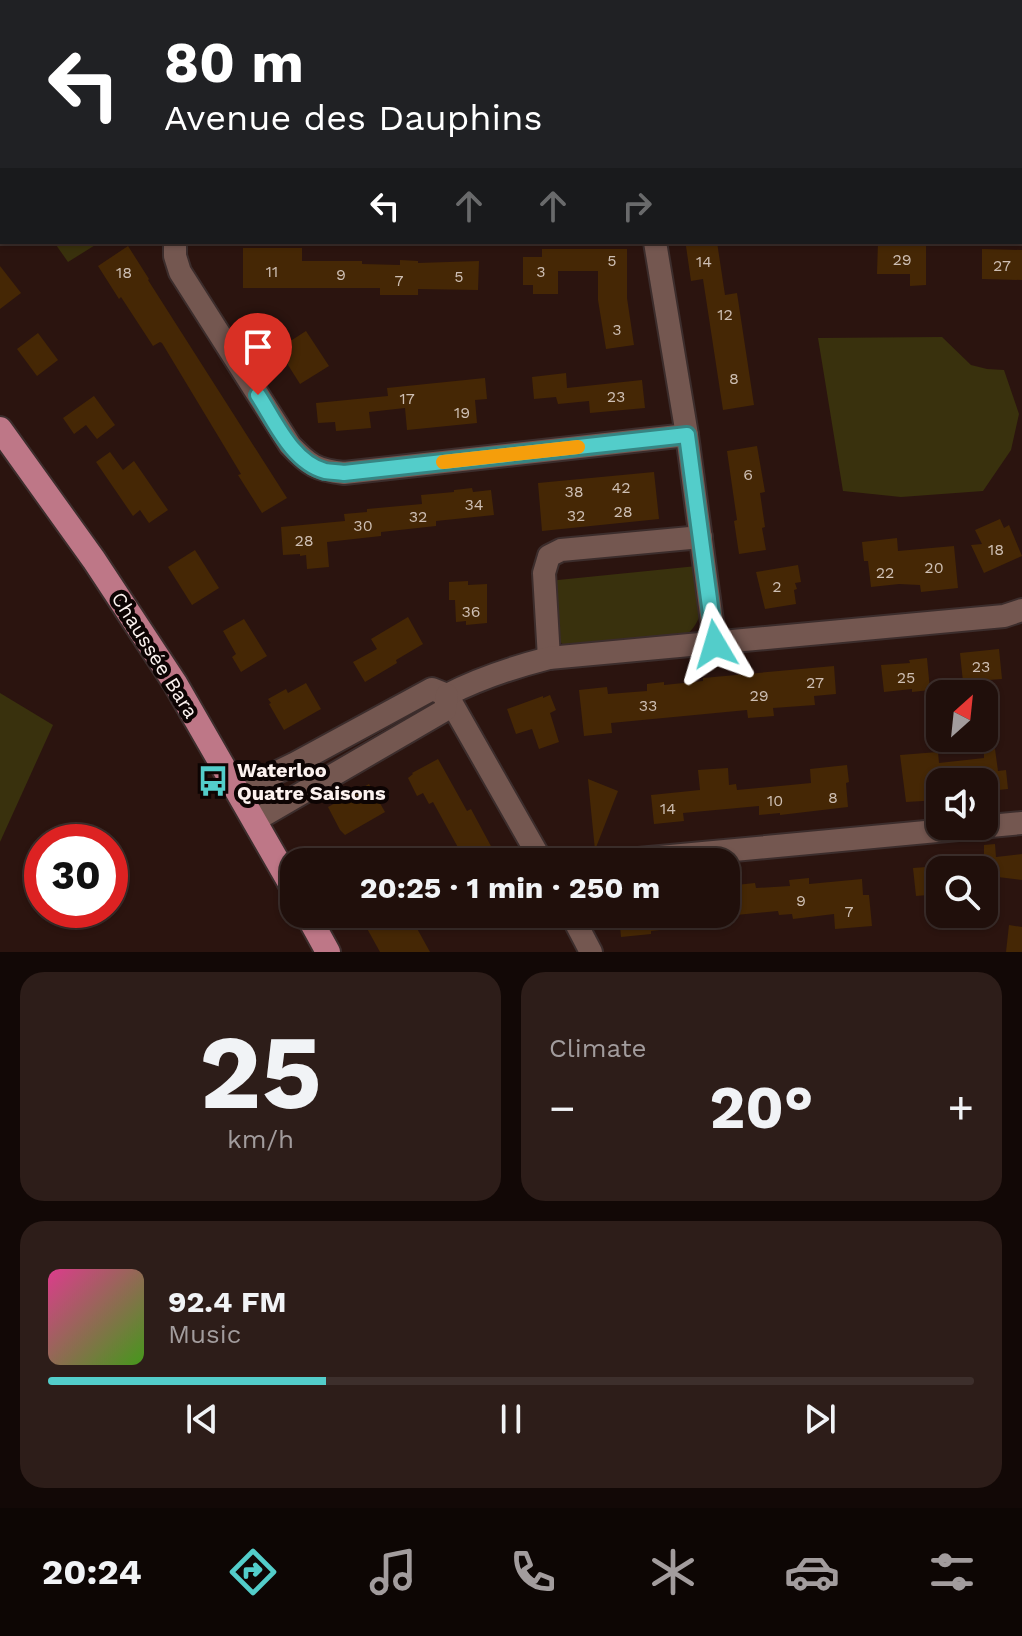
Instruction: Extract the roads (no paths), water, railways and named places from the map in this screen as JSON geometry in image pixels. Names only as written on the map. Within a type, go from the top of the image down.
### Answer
[{"type":"main road","name":"Chaussée Bara","points":[[0,429],[94,560],[175,683],[280,866]]},
{"type":"main road","points":[[315,928],[328,952]]},
{"type":"street","points":[[175,244],[180,272],[290,445],[304,460],[323,471],[344,473],[687,435]]},
{"type":"street","points":[[655,244],[687,435],[715,644]]},
{"type":"street","points":[[549,658],[544,573],[549,556],[561,550],[701,537]]},
{"type":"street","points":[[447,695],[476,681],[549,658],[1004,616],[1022,610]]},
{"type":"street","points":[[238,791],[432,689],[447,695],[534,848]]},
{"type":"street","points":[[254,821],[445,710],[447,695]]},
{"type":"street","points":[[740,849],[1022,823]]},
{"type":"street","points":[[578,928],[591,952]]},
{"type":"place","name":"Waterloo Quatre Saisons","points":[[213,781]]}]
